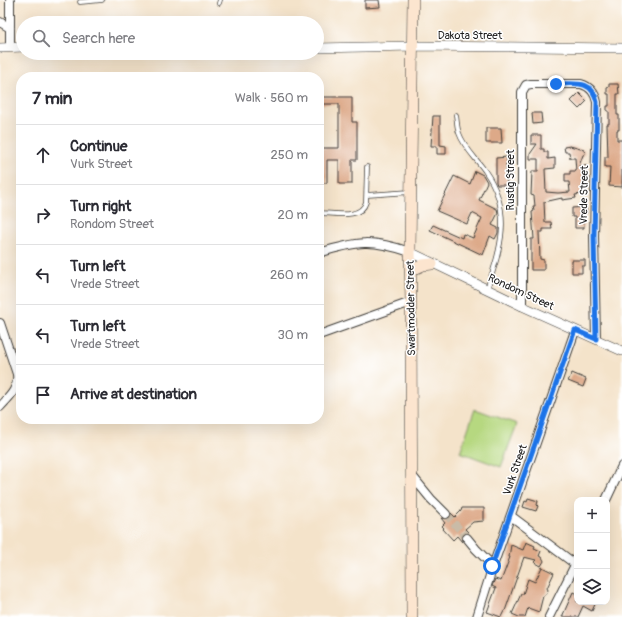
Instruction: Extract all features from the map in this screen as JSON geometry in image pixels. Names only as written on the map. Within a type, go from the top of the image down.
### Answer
[{"type":"main road","name":"Swartmodder Street","points":[[412,617],[410,252],[414,0]]},
{"type":"main road","points":[[410,271],[423,265],[432,264]]},
{"type":"street","points":[[10,0],[10,47]]},
{"type":"street","points":[[0,22],[10,28]]},
{"type":"street","name":"Dakota Street","points":[[324,48],[413,46],[622,48]]},
{"type":"street","points":[[0,48],[16,47]]},
{"type":"street","name":"Rustig Street","points":[[522,306],[522,92],[526,85],[530,84],[556,84]]},
{"type":"street","name":"Vrede Street","points":[[556,84],[586,85],[594,92],[597,102],[594,236],[596,339]]},
{"type":"street","points":[[324,251],[342,246],[367,242],[388,245],[410,252]]},
{"type":"street","name":"Rondom Street","points":[[410,252],[432,264],[622,351]]},
{"type":"street","points":[[324,333],[411,302]]},
{"type":"street","points":[[0,323],[2,333],[16,371]]},
{"type":"street","name":"Vurk Street","points":[[476,617],[492,566],[511,516],[575,330]]},
{"type":"street","points":[[0,408],[16,387]]},
{"type":"street","points":[[607,497],[622,466]]},
{"type":"street","points":[[412,477],[446,514]]},
{"type":"street","points":[[511,516],[574,561]]},
{"type":"street","points":[[467,538],[476,550],[492,566]]},
{"type":"street","points":[[549,617],[574,566]]},
{"type":"lane","points":[[80,2],[102,0]]},
{"type":"lane","points":[[456,115],[458,132],[462,140],[484,169],[493,184],[502,218],[501,240],[486,289]]},
{"type":"lane","points":[[324,213],[357,213],[364,207],[367,195],[367,167]]},
{"type":"lane","points":[[367,195],[411,192]]},
{"type":"green space","points":[[475,409],[517,424],[501,467],[460,452]]},
{"type":"building","points":[[365,0],[379,0],[380,7],[365,8]]},
{"type":"building","points":[[609,84],[618,84],[619,94],[617,94],[617,115],[619,115],[619,130],[617,130],[617,140],[622,140],[622,187],[609,186],[610,167],[605,167],[605,157],[608,157],[607,124],[609,124],[609,111],[607,111],[607,106],[609,106],[609,94],[607,94],[607,88],[609,87]]},
{"type":"building","points":[[579,93],[587,101],[579,109],[571,101]]},
{"type":"building","points":[[324,97],[352,97],[352,122],[357,122],[357,160],[352,160],[352,184],[339,184],[339,160],[327,160],[327,183],[324,183],[324,148],[339,148],[339,104],[324,104]]},
{"type":"building","points":[[532,113],[541,113],[542,123],[533,124]]},
{"type":"building","points":[[433,116],[440,116],[440,145],[446,146],[446,154],[437,154],[437,146],[431,146]]},
{"type":"building","points":[[486,128],[501,128],[502,143],[486,143]]},
{"type":"building","points":[[531,135],[541,135],[541,149],[544,149],[544,152],[548,152],[548,159],[555,158],[555,168],[545,169],[546,192],[570,192],[569,182],[565,182],[565,174],[570,174],[570,171],[576,171],[575,158],[570,158],[569,152],[565,152],[564,147],[570,146],[584,150],[585,154],[583,155],[579,166],[586,165],[586,190],[582,191],[582,194],[575,195],[576,198],[562,200],[562,198],[544,202],[545,222],[551,222],[552,229],[543,229],[543,232],[539,232],[540,259],[544,260],[544,270],[531,270],[531,239],[534,239],[532,212],[534,211],[533,206],[535,206],[534,196],[531,195],[532,171],[538,171],[538,159],[530,159],[530,154],[537,144],[531,144]]},
{"type":"building","points":[[507,157],[507,185],[497,185],[496,158]]},
{"type":"building","points":[[475,171],[483,175],[487,182],[479,200],[497,209],[498,213],[492,225],[498,228],[498,233],[495,239],[490,236],[483,255],[430,230],[433,225],[462,238],[463,234],[473,238],[482,218],[472,213],[467,224],[437,211],[454,176],[470,184]]},
{"type":"building","points":[[586,207],[587,213],[583,213],[584,228],[575,228],[575,217],[572,217],[572,208]]},
{"type":"building","points":[[572,260],[585,260],[585,266],[582,266],[582,273],[572,273]]},
{"type":"building","points":[[572,373],[586,379],[583,387],[568,381]]},
{"type":"building","points":[[528,498],[538,501],[536,511],[523,507]]},
{"type":"building","points":[[462,508],[484,508],[484,521],[473,522],[465,529],[469,533],[462,536],[462,542],[457,536],[453,540],[443,529],[444,528],[442,526],[445,523],[441,518],[448,519],[451,516],[451,513],[455,517]]},
{"type":"building","points":[[526,542],[535,546],[534,548],[541,551],[539,556],[542,557],[544,561],[541,566],[534,562],[536,560],[524,557],[505,611],[501,617],[487,612],[496,588],[492,586],[495,579],[501,581],[510,557],[511,545],[523,550]]},
{"type":"building","points":[[542,567],[554,573],[547,588],[547,593],[543,596],[539,612],[528,608],[525,617],[519,617],[512,614],[521,594],[523,594],[528,579],[535,582]]},
{"type":"building","points":[[573,592],[574,605],[595,605],[592,611],[583,606],[578,617],[562,617]]},
{"type":"tunnel","points":[[446,514],[467,538]]},
{"type":"route","points":[[492,566],[511,516],[575,330],[596,339],[594,236],[597,102],[594,92],[586,85],[556,84]]}]
